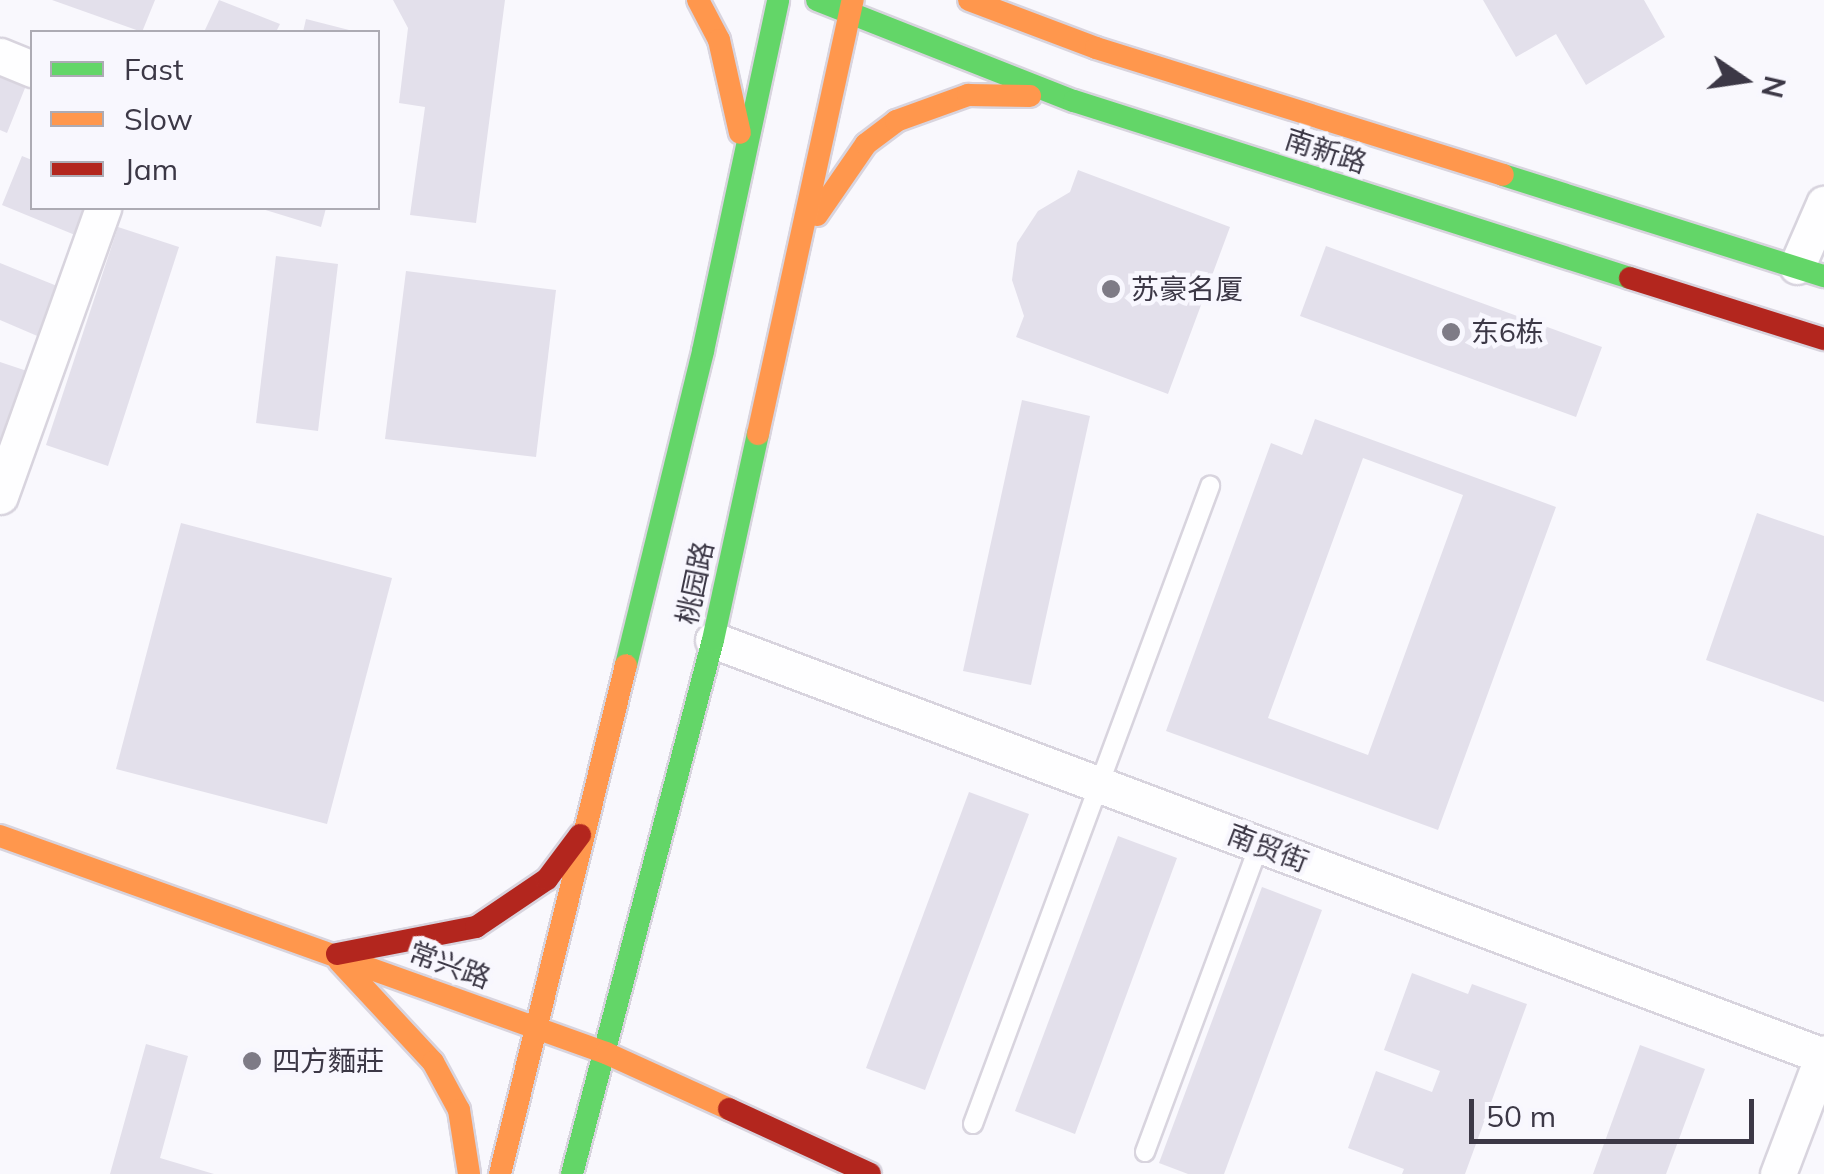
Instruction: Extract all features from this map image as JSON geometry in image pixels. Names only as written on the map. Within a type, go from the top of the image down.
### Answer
[{"type":"main road","points":[[698,0],[735,89],[738,191]]},
{"type":"main road","name":"桃园路","points":[[500,1174],[594,806],[738,191],[778,0]]},
{"type":"main road","name":"南新路","points":[[816,0],[851,8],[1074,101],[1824,339]]},
{"type":"main road","name":"南新路","points":[[969,0],[1096,48],[1811,271]]},
{"type":"main road","points":[[1009,0],[1096,48]]},
{"type":"main road","name":"桃园路","points":[[572,1174],[713,640],[851,8]]},
{"type":"main road","points":[[796,259],[836,182],[866,144],[896,121],[968,95],[1074,101]]},
{"type":"main road","points":[[333,955],[448,936],[502,914],[547,879],[594,806]]},
{"type":"main road","name":"常兴路","points":[[0,836],[606,1053],[870,1174]]},
{"type":"main road","points":[[333,955],[434,1062],[459,1110],[470,1174]]},
{"type":"street","points":[[0,56],[30,68]]},
{"type":"street","points":[[1811,271],[1824,204]]},
{"type":"street","points":[[0,496],[102,210]]},
{"type":"street","name":"南贸街","points":[[713,640],[1824,1055]]},
{"type":"street","points":[[1778,1174],[1824,1055]]},
{"type":"lane","points":[[973,1124],[1210,486]]},
{"type":"lane","points":[[1144,1152],[1259,845]]},
{"type":"building","points":[[52,0],[155,0],[143,30]]},
{"type":"building","points":[[219,0],[280,24],[277,30],[205,30]]},
{"type":"building","points":[[393,0],[505,0],[476,223],[410,215],[425,107],[399,103],[408,28]]},
{"type":"building","points":[[1483,0],[1644,0],[1665,37],[1586,85],[1556,34],[1516,57]]},
{"type":"building","points":[[306,19],[349,30],[303,30]]},
{"type":"building","points":[[0,72],[27,83],[7,133],[0,130]]},
{"type":"building","points":[[22,156],[30,159],[30,210],[85,210],[75,235],[2,205]]},
{"type":"building","name":"苏豪名厦","points":[[1078,170],[1230,227],[1168,394],[1016,337],[1024,316],[1012,280],[1017,243],[1038,211],[1070,192]]},
{"type":"building","points":[[266,210],[325,210],[321,227]]},
{"type":"building","points":[[118,227],[179,247],[108,466],[46,445]]},
{"type":"building","name":"东6栋","points":[[1326,246],[1602,347],[1576,417],[1300,316]]},
{"type":"building","points":[[276,256],[338,264],[318,431],[256,423]]},
{"type":"building","points":[[0,263],[62,288],[42,338],[0,320]]},
{"type":"building","points":[[406,271],[556,290],[536,457],[385,439]]},
{"type":"building","points":[[0,362],[27,371],[0,452]]},
{"type":"building","points":[[1022,400],[1090,416],[1031,685],[963,671]]},
{"type":"building","points":[[1315,419],[1556,507],[1438,830],[1166,731],[1271,443],[1302,455]],"holes":[[[1363,458],[1463,495],[1368,755],[1268,718]]]},
{"type":"building","points":[[1757,513],[1824,536],[1824,702],[1706,660]]},
{"type":"building","points":[[181,523],[392,578],[327,824],[116,769]]},
{"type":"building","points":[[969,792],[1029,814],[925,1090],[866,1068]]},
{"type":"building","points":[[1118,836],[1177,858],[1075,1134],[1015,1111]]},
{"type":"building","points":[[1262,887],[1322,910],[1224,1174],[1188,1174],[1159,1163]]},
{"type":"building","points":[[1412,973],[1468,994],[1472,984],[1527,1004],[1465,1174],[1402,1174],[1404,1169],[1348,1148],[1376,1071],[1432,1092],[1440,1071],[1384,1050]]},
{"type":"building","points":[[146,1044],[188,1056],[160,1158],[214,1174],[110,1174]]},
{"type":"building","points":[[1640,1045],[1705,1069],[1666,1174],[1593,1174]]},
{"type":"traffic: fast","points":[[626,665],[703,351],[778,0]]},
{"type":"traffic: fast","points":[[817,0],[1074,101],[1630,278]]},
{"type":"traffic: fast","points":[[1503,175],[1824,276]]},
{"type":"traffic: fast","points":[[572,1174],[713,640],[758,434]]},
{"type":"traffic: slow","points":[[698,0],[719,40],[740,133]]},
{"type":"traffic: slow","points":[[758,434],[853,0]]},
{"type":"traffic: slow","points":[[969,0],[1096,48],[1503,175]]},
{"type":"traffic: slow","points":[[817,215],[866,144],[896,121],[968,95],[1030,96]]},
{"type":"traffic: slow","points":[[500,1174],[626,665]]},
{"type":"traffic: slow","points":[[0,836],[606,1053],[729,1109]]},
{"type":"traffic: slow","points":[[339,961],[433,1062],[459,1110],[469,1174]]},
{"type":"traffic: jam","points":[[1630,278],[1824,339]]},
{"type":"traffic: jam","points":[[337,954],[476,927],[547,879],[580,835]]},
{"type":"traffic: jam","points":[[729,1109],[870,1174]]},
{"type":"place","name":"苏豪名厦","points":[[1111,289]]},
{"type":"place","name":"东6栋","points":[[1451,332]]},
{"type":"place","name":"四方麵莊","points":[[252,1061]]}]
